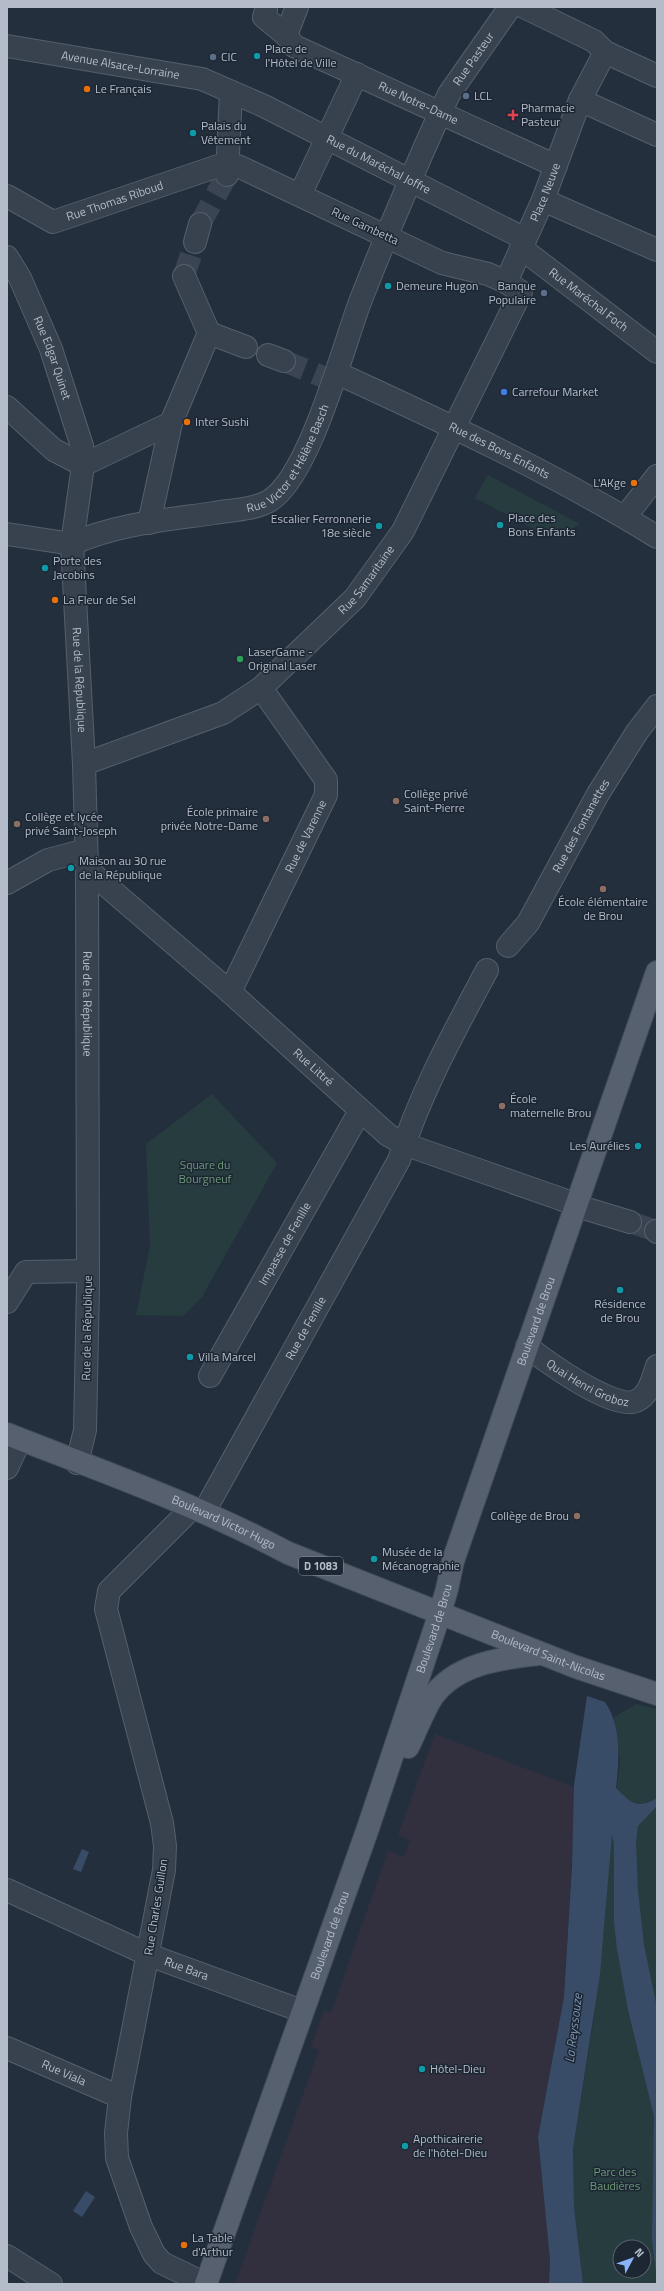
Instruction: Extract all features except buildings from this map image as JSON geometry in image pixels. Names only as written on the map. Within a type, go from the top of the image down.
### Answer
[{"type":"main road","name":"Boulevard de Brou","points":[[206,2284],[367,1831],[440,1613],[453,1561],[657,972]]},
{"type":"main road","name":"Boulevard Victor Hugo","points":[[14,1437],[198,1510],[245,1530],[288,1553],[440,1613]]},
{"type":"main road","name":"Boulevard Saint-Nicolas","points":[[440,1613],[587,1672],[652,1692]]},
{"type":"main road","points":[[367,1831],[431,1699],[440,1688],[463,1671],[485,1663],[503,1658],[544,1654]]},
{"type":"street","points":[[286,35],[297,7]]},
{"type":"street","name":"Rue Pasteur","points":[[411,180],[449,94],[510,7]]},
{"type":"street","points":[[524,7],[594,41],[605,52],[657,76]]},
{"type":"street","name":"Rue Notre-Dame","points":[[266,10],[264,17],[268,22],[286,35],[294,46],[556,166]]},
{"type":"street","name":"Avenue Alsace-Lorraine","points":[[8,50],[202,79],[231,92]]},
{"type":"street","name":"Place Neuve","points":[[506,282],[543,200],[580,100],[605,52]]},
{"type":"street","points":[[300,195],[357,74]]},
{"type":"street","points":[[227,169],[231,92]]},
{"type":"street","name":"Rue du Maréchal Joffre","points":[[231,92],[411,180],[523,243]]},
{"type":"street","points":[[580,100],[657,135]]},
{"type":"street","name":"Rue Gambetta","points":[[227,169],[240,167],[442,263],[506,282]]},
{"type":"street","name":"Rue Thomas Riboud","points":[[7,196],[53,222],[227,169]]},
{"type":"street","name":"Rue Victor et Hélène Basch","points":[[72,544],[90,536],[149,523],[250,507],[268,501],[281,491],[307,448],[360,303],[411,180]]},
{"type":"street","points":[[543,200],[657,250]]},
{"type":"street","name":"Rue Maréchal Foch","points":[[523,243],[657,352]]},
{"type":"street","name":"Rue Edgar Quinet","points":[[7,257],[20,278],[51,348],[78,427],[82,446],[83,465],[72,544]]},
{"type":"street","points":[[184,276],[209,333],[246,347]]},
{"type":"street","name":"Rue Samaritaine","points":[[84,764],[223,713],[261,688],[355,598],[404,531],[521,292],[506,282]]},
{"type":"street","points":[[149,523],[171,422],[209,333]]},
{"type":"street","name":"Rue des Bons Enfants","points":[[332,377],[455,427],[625,517],[657,537]]},
{"type":"street","points":[[7,407],[54,450],[70,460],[83,465],[171,422]]},
{"type":"street","points":[[625,517],[657,476]]},
{"type":"street","points":[[7,534],[72,544]]},
{"type":"street","name":"Rue de la République","points":[[72,544],[84,764],[86,859],[88,1271],[85,1430],[77,1463]]},
{"type":"street","name":"Rue de Varenne","points":[[230,992],[326,795],[326,780],[261,688]]},
{"type":"street","name":"Rue des Fontanettes","points":[[508,946],[528,923],[598,794],[637,732],[657,706]]},
{"type":"street","points":[[7,883],[48,860],[86,859]]},
{"type":"street","name":"Rue Littré","points":[[86,859],[388,1135],[404,1144],[577,1206],[630,1222]]},
{"type":"street","points":[[404,1144],[446,1047],[487,970]]},
{"type":"street","name":"Impasse de Fenille","points":[[210,1376],[360,1111]]},
{"type":"street","name":"Rue de Fenille","points":[[198,1510],[399,1160],[404,1144]]},
{"type":"street","points":[[7,1302],[26,1272],[88,1271]]},
{"type":"street","name":"Quai Henri Groboz","points":[[527,1346],[558,1371],[600,1393],[629,1403],[637,1401],[647,1393],[657,1366]]},
{"type":"street","points":[[7,1468],[14,1437]]},
{"type":"street","name":"Rue Charles Guillon","points":[[198,1510],[109,1591],[106,1609],[162,1824],[165,1846],[164,1870],[149,1955],[120,2097],[116,2133],[117,2158],[141,2228],[154,2254],[162,2263],[206,2284]]},
{"type":"street","name":"Rue Bara","points":[[7,1890],[149,1955],[302,2011]]},
{"type":"street","name":"Rue Viala","points":[[7,2048],[120,2097]]},
{"type":"street","points":[[7,2256],[51,2284]]},
{"type":"shaded area","points":[[435,1734],[576,1788],[564,1997],[538,2137],[550,2260],[549,2284],[235,2284],[319,2050],[311,2047],[324,2010],[331,2013],[388,1851],[404,1857],[410,1840],[398,1835]]},
{"type":"green space","points":[[488,475],[580,524],[569,531],[549,537],[475,498]]},
{"type":"green space","name":"Square du Bourgneuf","points":[[212,1094],[277,1163],[202,1297],[183,1316],[136,1315],[150,1246],[146,1144]]},
{"type":"green space","name":"Parc des Baudières","points":[[636,1704],[657,1709],[657,2284],[583,2284],[574,2207],[573,2149],[593,2023],[603,1937],[610,1843],[620,1760],[614,1717]]},
{"type":"water","name":"La Reyssouze","points":[[587,1696],[605,1702],[614,1722],[618,1744],[616,1788],[630,1801],[639,1804],[650,1802],[657,1798],[657,1806],[638,1826],[636,1842],[638,1891],[644,1945],[657,2008],[657,2280],[652,2241],[654,2116],[628,2010],[617,1949],[614,1922],[614,1844],[612,1834],[600,1974],[573,2149],[574,2207],[583,2284],[549,2284],[550,2260],[538,2137],[564,1997],[572,1866],[574,1785]]},
{"type":"water","points":[[82,1849],[89,1852],[81,1872],[73,1869]]},
{"type":"water","points":[[86,2191],[95,2197],[82,2217],[73,2211]]},
{"type":"tunnel","points":[[200,224],[227,175]]},
{"type":"tunnel","points":[[184,276],[195,242]]},
{"type":"tunnel","points":[[284,361],[326,378]]},
{"type":"tunnel","points":[[630,1222],[656,1231]]},
{"type":"place","name":"Place de l'Hôtel de Ville","points":[[257,56]]},
{"type":"place","name":"CIC","points":[[213,57]]},
{"type":"place","name":"Le Français","points":[[87,89]]},
{"type":"place","name":"LCL","points":[[466,96]]},
{"type":"place","name":"Pharmacie Pasteur","points":[[513,115]]},
{"type":"place","name":"Palais du Vêtement","points":[[193,133]]},
{"type":"place","name":"Demeure Hugon","points":[[388,286]]},
{"type":"place","name":"Banque Populaire","points":[[544,293]]},
{"type":"place","name":"Carrefour Market","points":[[504,392]]},
{"type":"place","name":"Inter Sushi","points":[[187,422]]},
{"type":"place","name":"L'AKge","points":[[634,483]]},
{"type":"place","name":"Place des Bons Enfants","points":[[500,525]]},
{"type":"place","name":"Escalier Ferronnerie 18e siècle","points":[[379,526]]},
{"type":"place","name":"Porte des Jacobins","points":[[45,568]]},
{"type":"place","name":"La Fleur de Sel","points":[[55,600]]},
{"type":"place","name":"LaserGame - Original Laser","points":[[240,659]]},
{"type":"place","name":"Collège privé Saint-Pierre","points":[[396,801]]},
{"type":"place","name":"École primaire privée Notre-Dame","points":[[266,819]]},
{"type":"place","name":"Collège et lycée privé Saint-Joseph","points":[[17,824]]},
{"type":"place","name":"Maison au 30 rue de la République","points":[[71,868]]},
{"type":"place","name":"École élémentaire de Brou","points":[[603,889]]},
{"type":"place","name":"École maternelle Brou","points":[[502,1106]]},
{"type":"place","name":"Les Aurélies","points":[[638,1146]]},
{"type":"place","name":"Résidence de Brou","points":[[620,1290]]},
{"type":"place","name":"Villa Marcel","points":[[190,1357]]},
{"type":"place","name":"Collège de Brou","points":[[577,1516]]},
{"type":"place","name":"Musée de la Mécanographie","points":[[374,1559]]},
{"type":"place","name":"Hôtel-Dieu","points":[[422,2069]]},
{"type":"place","name":"Apothicairerie de l'hôtel-Dieu","points":[[405,2146]]},
{"type":"place","name":"La Table d'Arthur","points":[[184,2245]]}]
